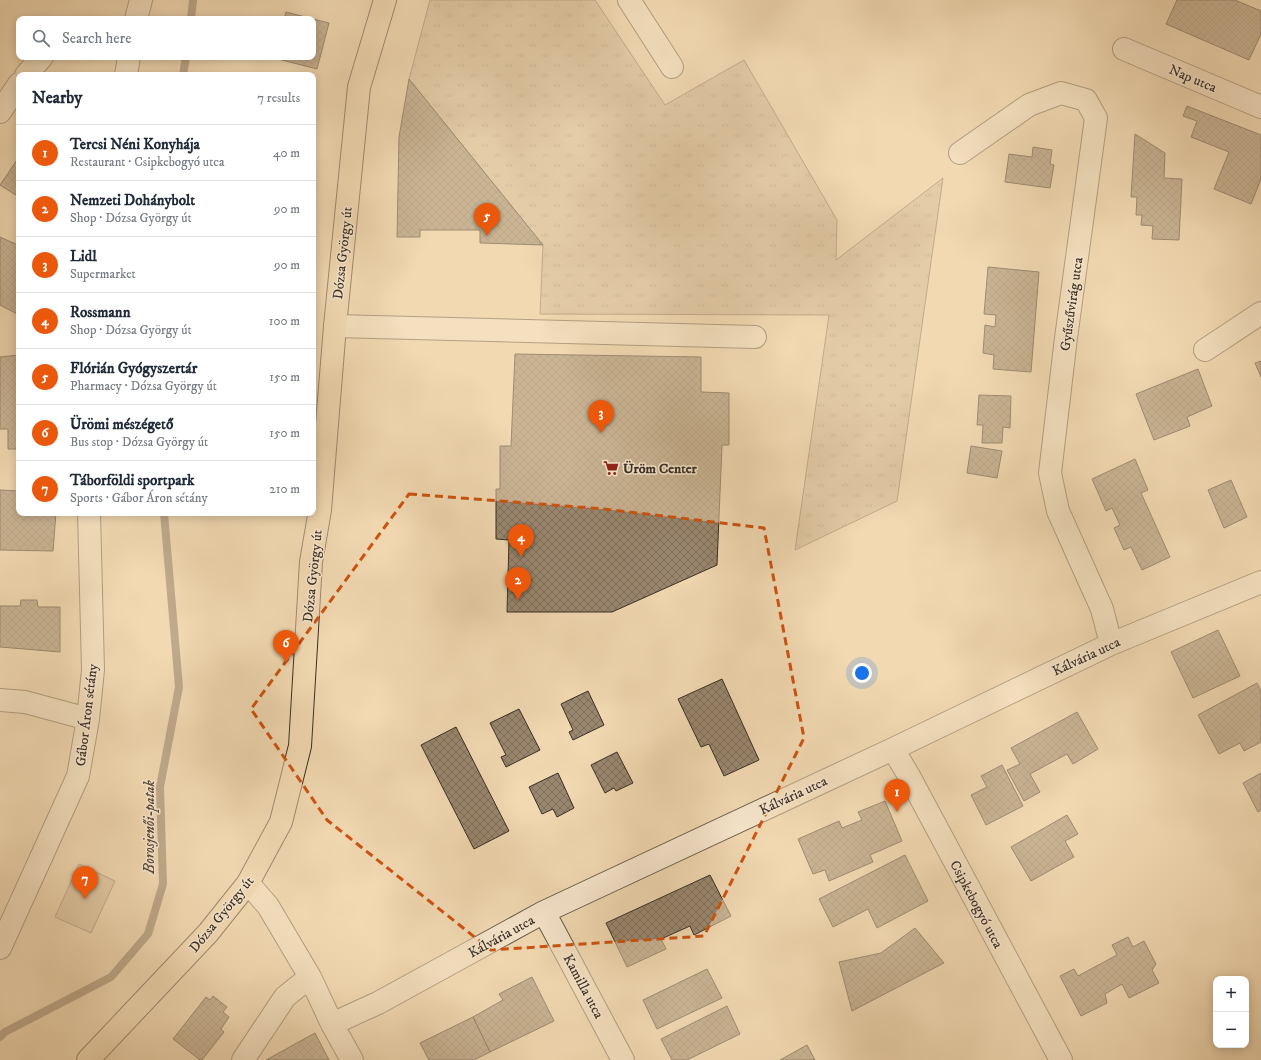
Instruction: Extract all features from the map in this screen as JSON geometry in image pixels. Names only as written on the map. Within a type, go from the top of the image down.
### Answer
[{"type":"main road","name":"Dózsa György út","points":[[88,1060],[208,933],[248,883],[281,822],[300,746],[311,562],[320,510],[335,326],[359,87],[385,0]]},
{"type":"street","points":[[137,16],[141,0]]},
{"type":"street","points":[[629,0],[672,67]]},
{"type":"street","name":"Nap utca","points":[[1124,49],[1261,107]]},
{"type":"street","points":[[29,72],[39,60]]},
{"type":"street","points":[[126,72],[128,60]]},
{"type":"street","points":[[0,112],[16,88]]},
{"type":"street","name":"Gyűszűvirág utca","points":[[960,153],[1029,105],[1062,93],[1086,100],[1096,118],[1066,338],[1050,473],[1058,511],[1102,610],[1111,644]]},
{"type":"street","points":[[1205,350],[1261,313]]},
{"type":"street","points":[[335,326],[755,337]]},
{"type":"street","name":"Gábor Áron sétány","points":[[0,948],[78,776],[88,719],[93,670],[89,516]]},
{"type":"street","name":"Kálvária utca","points":[[332,1024],[378,1003],[544,912],[893,749],[1111,644],[1259,588]]},
{"type":"street","points":[[0,700],[25,702],[88,719]]},
{"type":"street","name":"Csipkebogyó utca","points":[[893,749],[909,776],[1060,1060]]},
{"type":"street","points":[[248,883],[268,906],[310,977],[332,1024],[352,1060]]},
{"type":"street","name":"Kamilla utca","points":[[544,912],[623,1060]]},
{"type":"street","points":[[243,1060],[285,998],[310,977]]},
{"type":"highlighted area","points":[[409,494],[604,509],[764,528],[804,738],[704,936],[491,950],[327,820],[251,709]]},
{"type":"green space","points":[[430,0],[595,0],[665,105],[744,60],[837,220],[836,260],[943,178],[897,501],[795,550],[829,315],[540,314],[543,245],[409,79]]},
{"type":"green space","points":[[79,864],[115,881],[91,933],[55,917]]},
{"type":"building","points":[[1177,0],[1235,0],[1261,11],[1261,34],[1249,60],[1166,24]]},
{"type":"building","points":[[286,12],[301,16],[285,16]]},
{"type":"building","points":[[316,20],[329,23],[317,69],[282,60],[316,60]]},
{"type":"building","points":[[409,79],[543,245],[480,243],[480,230],[420,230],[420,237],[397,237],[399,137]]},
{"type":"building","points":[[1187,106],[1261,135],[1261,179],[1251,204],[1214,189],[1229,152],[1191,137],[1197,121],[1183,116]]},
{"type":"building","points":[[1135,134],[1165,153],[1164,178],[1182,179],[1179,240],[1152,239],[1153,226],[1141,225],[1142,215],[1136,215],[1137,197],[1131,197]]},
{"type":"building","points":[[1033,147],[1052,150],[1050,164],[1054,165],[1050,188],[1005,182],[1009,154],[1032,157]]},
{"type":"building","points":[[16,161],[16,195],[0,185]]},
{"type":"building","points":[[0,237],[16,244],[16,313],[0,305]]},
{"type":"building","points":[[988,267],[1039,272],[1031,372],[993,369],[994,355],[983,353],[985,325],[995,327],[996,315],[984,314]]},
{"type":"building","name":"Üröm Center","points":[[515,354],[701,357],[701,392],[729,393],[729,445],[722,445],[717,565],[612,612],[507,612],[509,540],[496,539],[496,489],[500,489],[500,446],[511,446]]},
{"type":"building","points":[[16,355],[16,449],[8,449],[8,429],[0,429],[0,357]]},
{"type":"building","points":[[1261,361],[1261,377],[1255,363]]},
{"type":"building","points":[[1198,369],[1212,406],[1187,417],[1190,426],[1154,440],[1136,394]]},
{"type":"building","points":[[979,395],[1011,396],[1010,428],[1003,427],[1002,443],[982,443],[983,425],[977,425]]},
{"type":"building","points":[[971,446],[1002,451],[997,478],[967,473]]},
{"type":"building","points":[[1135,459],[1148,490],[1141,493],[1170,557],[1142,570],[1131,547],[1124,550],[1114,528],[1120,525],[1112,508],[1106,511],[1092,479]]},
{"type":"building","points":[[1231,480],[1247,517],[1224,528],[1208,490]]},
{"type":"building","points":[[0,490],[16,491],[16,516],[56,516],[53,551],[0,550]]},
{"type":"building","points":[[21,600],[37,600],[38,607],[60,607],[60,652],[0,647],[0,606],[20,606]]},
{"type":"building","points":[[1218,630],[1240,676],[1193,698],[1171,652]]},
{"type":"building","points":[[722,679],[759,760],[724,776],[709,744],[701,747],[678,699]]},
{"type":"building","points":[[1257,683],[1261,691],[1261,742],[1244,751],[1240,743],[1219,754],[1198,715]]},
{"type":"building","points":[[588,691],[604,725],[573,740],[569,732],[573,730],[561,704]]},
{"type":"building","points":[[519,709],[540,750],[506,767],[501,757],[506,755],[490,723]]},
{"type":"building","points":[[1077,712],[1098,749],[1073,764],[1067,754],[1030,774],[1040,792],[1024,801],[1007,770],[1020,764],[1011,748]]},
{"type":"building","points":[[456,727],[509,831],[474,849],[421,745]]},
{"type":"building","points":[[617,752],[633,783],[616,791],[614,788],[605,793],[591,765]]},
{"type":"building","points":[[1002,765],[1023,806],[986,825],[971,795],[987,787],[981,776]]},
{"type":"building","points":[[558,773],[574,808],[557,817],[553,809],[542,814],[529,787]]},
{"type":"building","points":[[1261,773],[1261,810],[1258,812],[1243,783]]},
{"type":"building","points":[[885,801],[902,841],[870,855],[873,862],[829,881],[825,870],[813,874],[798,839],[839,821],[842,828],[862,820],[858,812]]},
{"type":"building","points":[[1067,815],[1078,834],[1065,841],[1074,857],[1031,881],[1011,847]]},
{"type":"building","points":[[905,855],[928,901],[877,928],[868,909],[833,927],[819,899]]},
{"type":"building","points":[[710,875],[731,916],[694,935],[690,926],[661,939],[666,949],[627,967],[606,923]]},
{"type":"building","points":[[915,928],[944,963],[852,1011],[839,962],[881,953]]},
{"type":"building","points":[[1128,937],[1133,947],[1144,941],[1156,964],[1152,970],[1159,983],[1129,998],[1122,984],[1105,994],[1107,1003],[1081,1016],[1060,976],[1074,969],[1078,976],[1117,955],[1112,945]]},
{"type":"building","points":[[707,969],[722,998],[657,1029],[643,1000]]},
{"type":"building","points":[[532,977],[554,1021],[490,1052],[473,1017],[503,1000],[499,994]]},
{"type":"building","points":[[213,996],[227,1007],[223,1012],[229,1017],[221,1029],[224,1032],[202,1060],[200,1060],[173,1039],[206,997],[210,1000]]},
{"type":"building","points":[[727,1006],[740,1034],[687,1060],[672,1060],[661,1039]]},
{"type":"building","points":[[473,1017],[490,1052],[474,1060],[429,1060],[420,1043]]},
{"type":"building","points":[[315,1033],[329,1060],[266,1060]]},
{"type":"building","points":[[807,1045],[815,1060],[780,1060]]},
{"type":"waterway","name":"Borosjenői-patak","points":[[191,16],[193,0]]},
{"type":"waterway","name":"Borosjenői-patak","points":[[184,72],[186,60]]},
{"type":"waterway","name":"Borosjenői-patak","points":[[0,1037],[5,1032],[111,977],[148,934],[163,884],[160,787],[179,687],[164,516]]},
{"type":"place","name":"Flórián Gyógyszertár","points":[[487,236]]},
{"type":"place","name":"Lidl","points":[[601,433]]},
{"type":"place","name":"Üröm Center","points":[[611,468]]},
{"type":"place","name":"Rossmann","points":[[521,557]]},
{"type":"place","name":"Nemzeti Dohánybolt","points":[[518,600]]},
{"type":"place","name":"Ürömi mészégető","points":[[286,663]]},
{"type":"place","name":"Tercsi Néni Konyhája","points":[[897,812]]},
{"type":"place","name":"Táborföldi sportpark","points":[[85,899]]}]
